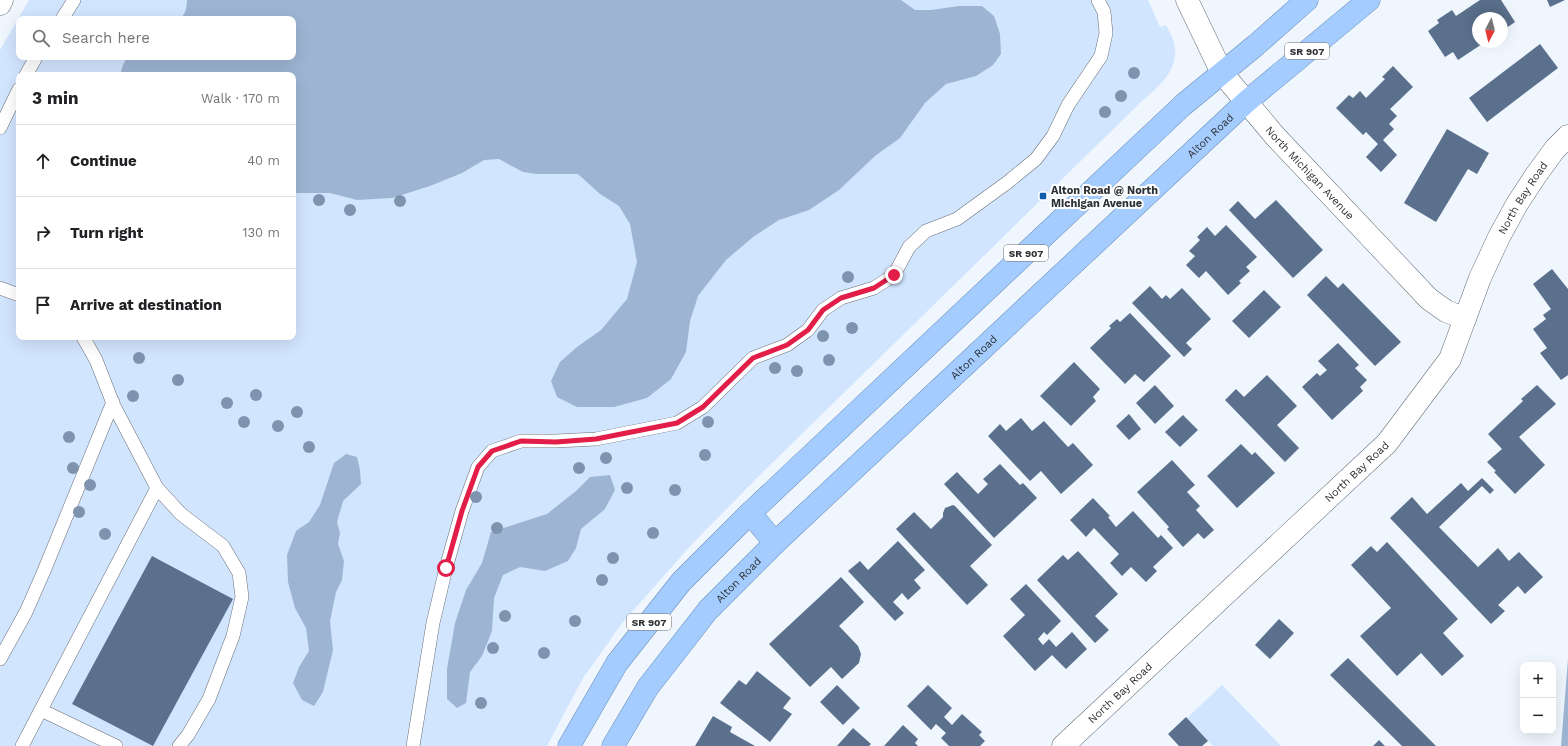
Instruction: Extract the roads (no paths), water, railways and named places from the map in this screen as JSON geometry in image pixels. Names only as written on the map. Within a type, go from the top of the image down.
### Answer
[{"type":"highway","name":"SR 907","points":[[569,746],[617,663],[681,582],[750,514],[1177,111],[1307,0]]},
{"type":"highway","name":"Alton Road","points":[[613,746],[648,686],[708,610],[775,543],[1246,102],[1368,0]]},
{"type":"highway","points":[[750,514],[775,543]]},
{"type":"street","points":[[0,4],[2,0]]},
{"type":"street","name":"North Michigan Avenue","points":[[1187,0],[1222,73],[1275,136],[1429,299],[1446,311],[1465,318]]},
{"type":"street","name":"North Bay Road","points":[[1063,746],[1387,443],[1450,359],[1480,278],[1517,204],[1555,149],[1568,136]]},
{"type":"lane","points":[[64,16],[74,0]]},
{"type":"lane","points":[[413,746],[433,623],[446,568],[462,511],[478,467],[492,451],[521,441],[556,442],[596,439],[677,423],[703,407],[753,358],[787,345],[808,330],[823,310],[841,298],[874,288],[894,275],[910,247],[926,231],[957,219],[1008,182],[1036,159],[1053,136],[1068,105],[1101,56],[1106,33],[1104,12],[1098,0]]},
{"type":"lane","points":[[28,72],[34,60]]},
{"type":"lane","points":[[0,128],[16,96]]},
{"type":"lane","points":[[0,288],[16,294]]},
{"type":"lane","points":[[85,340],[96,360],[113,402],[157,488],[181,514],[223,546],[239,573],[242,598],[233,636],[209,699],[188,735],[179,746]]},
{"type":"lane","points":[[0,659],[26,612],[41,578],[113,402]]},
{"type":"lane","points":[[22,746],[157,488]]},
{"type":"lane","points":[[41,710],[116,746]]},
{"type":"place","name":"Alton Road @ North Michigan Avenue","points":[[1043,196]]}]
